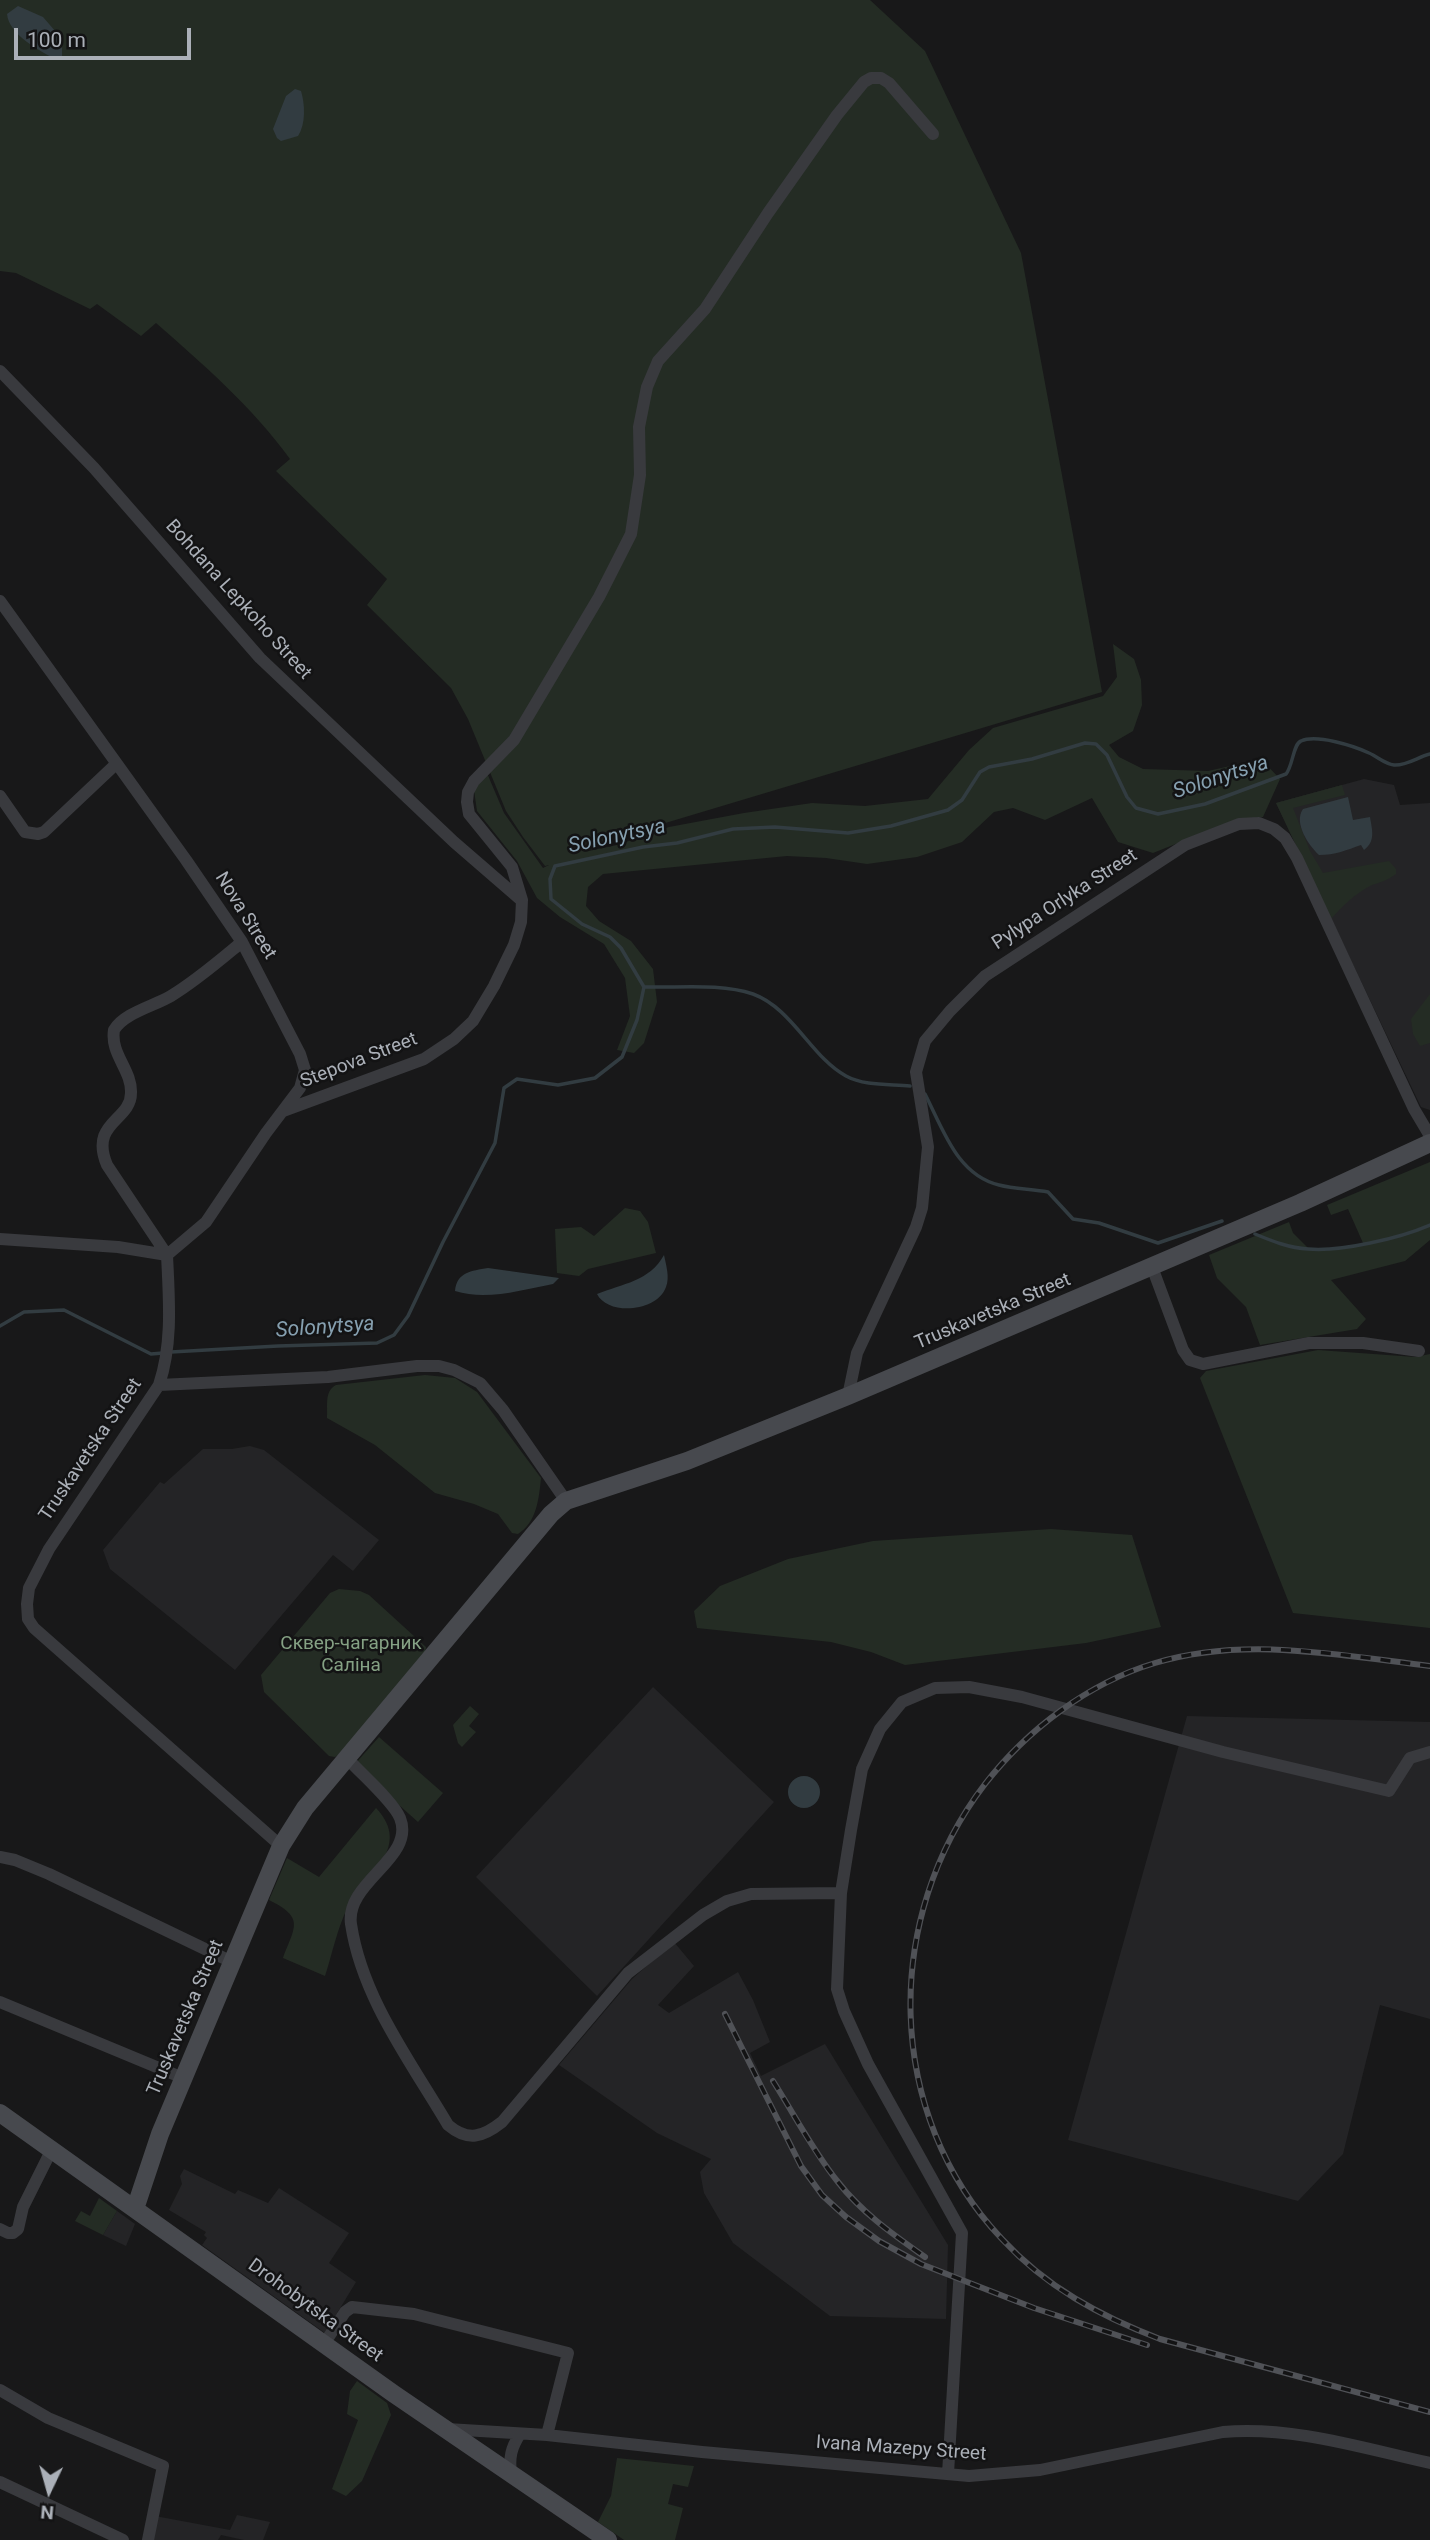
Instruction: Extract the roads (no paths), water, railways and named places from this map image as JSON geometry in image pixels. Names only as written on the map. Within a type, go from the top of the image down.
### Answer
[{"type":"street","points":[[522,900],[512,867],[470,814],[468,792],[474,781],[514,740],[595,603],[631,534],[640,475],[639,427],[647,387],[658,361],[705,309],[768,213],[837,115],[864,82],[871,78],[881,78],[889,83],[933,134]]},
{"type":"street","name":"Bohdana Lepkoho Street","points":[[0,371],[93,468],[260,658],[454,842],[522,900]]},
{"type":"street","name":"Nova Street","points":[[0,601],[242,942],[300,1054],[305,1069],[300,1088],[206,1222],[167,1255]]},
{"type":"street","points":[[0,796],[25,832],[38,834],[44,832],[116,764]]},
{"type":"street","name":"Pylypa Orlyka Street","points":[[848,1396],[856,1353],[916,1227],[922,1208],[928,1147],[916,1072],[925,1041],[985,976],[1185,845],[1239,824],[1259,822],[1285,838],[1297,858],[1414,1109],[1430,1136]]},
{"type":"street","name":"Stepova Street","points":[[283,1111],[424,1059],[454,1039],[473,1021],[514,945],[521,922],[522,900]]},
{"type":"street","points":[[159,1385],[166,1363],[169,1326],[167,1255],[103,1155],[104,1138],[110,1124],[126,1109],[132,1092],[115,1049],[114,1030],[125,1019],[172,995],[207,971],[242,942]]},
{"type":"street","name":"Truskavetska Street","points":[[135,2209],[160,2134],[281,1846],[305,1808],[551,1514],[566,1501],[687,1461],[848,1396],[1152,1267],[1430,1143]]},
{"type":"street","points":[[0,1239],[108,1246],[167,1255]]},
{"type":"street","points":[[1152,1267],[1182,1350],[1190,1360],[1203,1364],[1309,1343],[1363,1343],[1419,1351]]},
{"type":"street","name":"Truskavetska Street","points":[[281,1846],[34,1628],[28,1619],[29,1588],[49,1549],[159,1385],[328,1377],[416,1366],[439,1366],[454,1370],[480,1383],[503,1410],[566,1501]]},
{"type":"street","points":[[948,2473],[962,2233],[885,2097],[844,2011],[837,1989],[841,1893],[862,1769],[880,1729],[902,1702],[935,1688],[969,1687],[1021,1698],[1223,1752],[1390,1791],[1410,1758],[1430,1752]]},
{"type":"street","points":[[347,1758],[401,1820],[397,1849],[355,1898],[350,1911],[360,1967],[392,2032],[448,2125],[463,2135],[484,2135],[502,2122],[628,1973],[703,1915],[727,1901],[751,1894],[841,1893]]},
{"type":"street","points":[[0,1857],[49,1874],[232,1962]]},
{"type":"street","points":[[0,2002],[183,2078]]},
{"type":"street","name":"Drohobytska Street","points":[[0,2113],[324,2344],[607,2540]]},
{"type":"street","points":[[0,2229],[8,2233],[18,2229],[23,2207],[52,2149]]},
{"type":"street","points":[[324,2344],[345,2312],[352,2307],[414,2314],[568,2353],[547,2435]]},
{"type":"street","points":[[0,2390],[48,2418],[163,2466],[148,2540]]},
{"type":"street","name":"Ivana Mazepy Street","points":[[447,2429],[547,2435],[969,2476],[1040,2470],[1243,2430],[1294,2434],[1430,2463]]},
{"type":"street","points":[[511,2474],[509,2458],[512,2446],[520,2434]]},
{"type":"street","points":[[0,2482],[123,2540]]},
{"type":"waterway","name":"Solonytsya","points":[[171,1352],[377,1343],[394,1335],[408,1316],[495,1143],[504,1088],[517,1079],[558,1085],[595,1078],[622,1057],[637,1020],[644,987],[621,948],[610,937],[582,924],[551,899],[550,879],[555,866],[643,847],[677,843],[733,829],[775,827],[848,833],[891,826],[948,810],[962,800],[980,772],[989,767],[1032,759],[1085,743],[1096,744],[1107,755],[1127,797],[1136,808],[1158,814],[1205,804],[1286,774],[1298,743],[1308,739],[1345,744],[1394,765],[1408,763],[1430,754]]},
{"type":"waterway","points":[[645,987],[713,987],[753,994],[779,1010],[823,1058],[846,1076],[869,1083],[910,1086]]},
{"type":"waterway","points":[[925,1094],[945,1136],[972,1171],[984,1180],[999,1185],[1048,1192],[1073,1219],[1099,1223],[1158,1243],[1222,1221]]},
{"type":"waterway","points":[[1255,1234],[1294,1247],[1321,1249],[1370,1243],[1430,1225]]},
{"type":"waterway","name":"Solonytsya","points":[[0,1326],[24,1312],[64,1310],[151,1354],[163,1353]]},
{"type":"railway","points":[[1430,1666],[1292,1650],[1223,1651],[1155,1663],[1130,1672],[1083,1696],[1040,1727],[1002,1764],[985,1784],[951,1837],[928,1894],[914,1954],[911,2015],[918,2075],[935,2134],[963,2189],[1002,2239],[1037,2272],[1095,2310],[1160,2339],[1430,2412]]},
{"type":"railway","points":[[725,2014],[801,2166],[822,2195],[846,2217],[879,2241],[921,2264],[1034,2308],[1147,2345]]},
{"type":"railway","points":[[773,2081],[820,2158],[847,2193],[879,2223],[925,2257]]},
{"type":"park label","name":"Сквер-чагарник Саліна","points":[[351,1655]]}]
